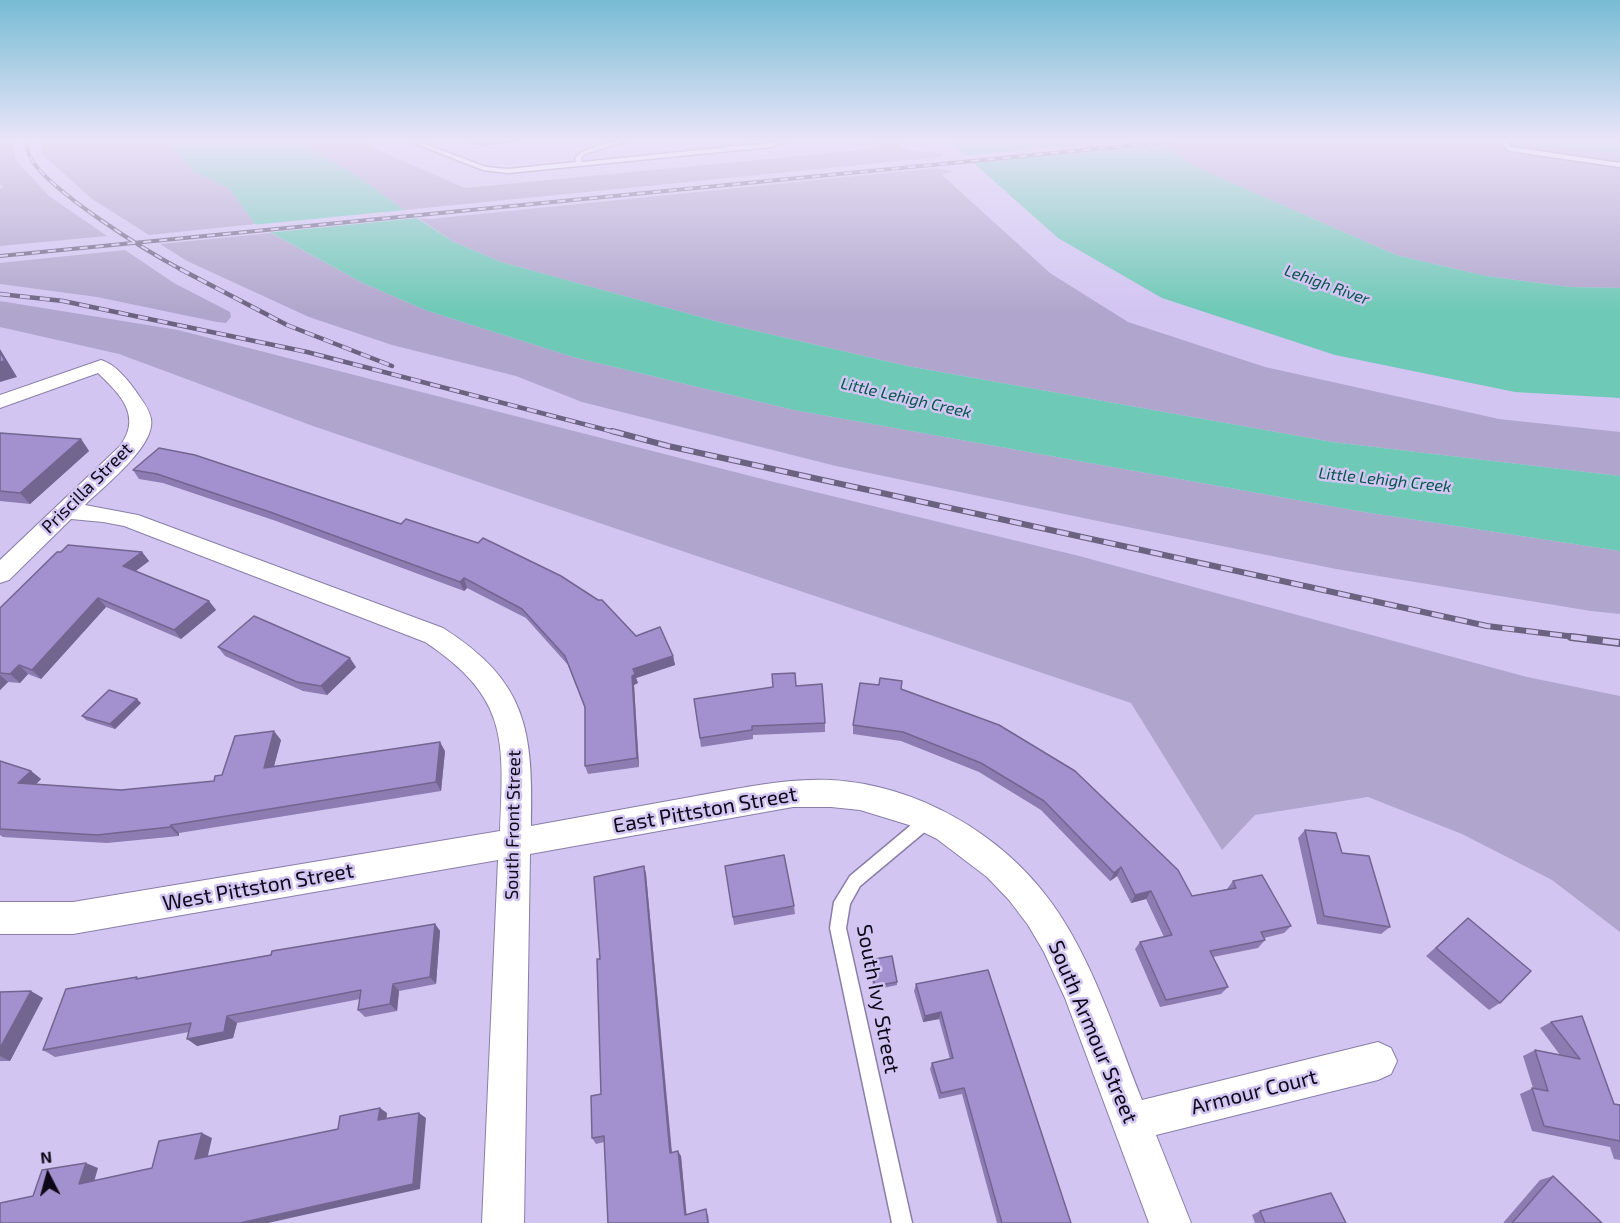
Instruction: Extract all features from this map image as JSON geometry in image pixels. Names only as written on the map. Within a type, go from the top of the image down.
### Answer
[{"type":"street","name":"Priscilla Street","points":[[0,402],[101,366],[116,379],[140,414],[141,426],[127,452],[0,574]]},
{"type":"street","name":"South Front Street","points":[[65,511],[103,514],[130,520],[434,635],[461,651],[484,672],[504,704],[514,736],[517,772],[503,1223]]},
{"type":"street","name":"East Pittston Street","points":[[514,843],[783,794],[823,792],[861,797],[907,809],[929,819]]},
{"type":"street","name":"South Armour Street","points":[[929,819],[972,845],[1012,880],[1041,915],[1075,979],[1170,1223]]},
{"type":"street","name":"West Pittston Street","points":[[0,918],[73,918],[514,843]]},
{"type":"street","name":"Armour Court","points":[[1131,1122],[1378,1061]]},
{"type":"lane","name":"South Ivy Street","points":[[902,1223],[838,928],[842,902],[855,881],[929,819]]},
{"type":"shaded area","points":[[0,198],[52,198],[107,236],[0,246]]},
{"type":"shaded area","points":[[236,198],[255,224],[149,235],[92,199]]},
{"type":"shaded area","points":[[388,198],[525,198],[404,210]]},
{"type":"shaded area","points":[[637,198],[967,198],[1050,273],[1128,322],[1265,367],[1499,419],[1620,432],[1620,476],[1332,442],[907,366],[726,324],[501,262],[454,242],[418,218],[429,219]]},
{"type":"shaded area","points":[[1267,198],[1620,198],[1620,288],[1569,287],[1486,276],[1396,255]]},
{"type":"shaded area","points":[[271,233],[363,283],[428,311],[573,357],[794,410],[1364,512],[1620,551],[1620,614],[1336,569],[1093,520],[836,466],[582,402],[516,376],[392,345],[309,317],[187,261],[160,244]]},
{"type":"shaded area","points":[[125,250],[174,283],[230,312],[231,317],[226,323],[217,322],[97,297],[0,284],[0,263]]},
{"type":"shaded area","points":[[0,301],[178,330],[770,481],[1079,556],[1527,677],[1620,696],[1620,932],[1552,880],[1462,834],[1368,797],[1255,815],[1222,850],[1131,703],[313,426],[119,354],[0,327]]},
{"type":"water","name":"Little Lehigh Creek","points":[[236,198],[388,198],[454,242],[501,262],[726,324],[907,366],[1332,442],[1620,476],[1620,551],[1364,512],[794,410],[573,357],[428,311],[363,283],[255,224]]},
{"type":"water","name":"Lehigh River","points":[[1013,198],[1267,198],[1396,255],[1486,276],[1569,287],[1620,288],[1620,398],[1515,392],[1335,355],[1162,298],[1058,238]]},
{"type":"pier","points":[[404,210],[418,218],[266,233],[252,225]]},
{"type":"building","points":[[0,352],[5,361],[0,362]]},
{"type":"building","points":[[0,433],[81,439],[20,493],[0,491]]},
{"type":"building","points":[[159,448],[195,455],[401,524],[406,519],[478,543],[483,538],[561,576],[598,600],[602,600],[636,636],[660,627],[673,656],[633,669],[637,758],[585,766],[585,707],[565,656],[522,609],[464,578],[460,582],[270,512],[157,474],[133,470]]},
{"type":"building","points":[[68,545],[142,552],[123,566],[209,601],[174,630],[98,598],[32,670],[19,665],[10,674],[0,673],[0,608],[57,552],[61,552]]},
{"type":"building","points":[[254,616],[350,658],[321,686],[297,682],[218,647]]},
{"type":"building","points":[[795,673],[796,686],[822,684],[825,723],[752,726],[752,730],[700,738],[694,699],[773,687],[772,674]]},
{"type":"building","points":[[880,678],[902,681],[901,689],[999,725],[1075,771],[1178,870],[1192,896],[1236,888],[1233,881],[1262,875],[1291,926],[1261,932],[1265,940],[1210,951],[1228,987],[1166,1000],[1140,942],[1172,935],[1151,891],[1135,895],[1121,867],[1114,873],[1044,801],[981,763],[903,732],[853,725],[860,683],[879,685]]},
{"type":"building","points":[[109,690],[137,699],[110,724],[82,716]]},
{"type":"building","points":[[274,731],[264,768],[440,742],[436,782],[171,825],[170,827],[97,835],[0,829],[0,761],[31,771],[18,783],[121,790],[214,781],[215,776],[222,775],[235,736]]},
{"type":"building","points":[[1305,830],[1336,833],[1342,853],[1369,856],[1390,927],[1324,916]]},
{"type":"building","points":[[784,855],[794,906],[733,917],[725,866]]},
{"type":"building","points":[[644,866],[670,1153],[678,1151],[685,1215],[706,1209],[708,1223],[608,1223],[604,1136],[592,1138],[591,1096],[601,1094],[597,959],[600,959],[594,877]]},
{"type":"building","points":[[1468,918],[1531,971],[1500,1003],[1436,948]]},
{"type":"building","points":[[435,924],[430,977],[393,984],[390,1004],[358,1010],[361,990],[227,1016],[224,1032],[187,1039],[191,1023],[43,1050],[66,989],[137,977],[136,979],[271,955],[272,951]]},
{"type":"building","points":[[892,956],[897,982],[875,986],[869,960]]},
{"type":"building","points":[[988,970],[1071,1223],[1002,1223],[964,1088],[941,1093],[932,1063],[953,1058],[941,1012],[925,1016],[916,984]]},
{"type":"building","points":[[31,991],[0,1048],[0,992]]},
{"type":"building","points":[[1582,1016],[1614,1104],[1620,1105],[1620,1141],[1544,1126],[1532,1088],[1548,1091],[1535,1050],[1580,1059],[1551,1022]]},
{"type":"building","points":[[380,1108],[378,1120],[419,1113],[413,1184],[240,1223],[0,1223],[0,1203],[33,1196],[42,1170],[86,1163],[79,1184],[152,1168],[159,1141],[202,1133],[195,1159],[338,1129],[340,1116]]},
{"type":"building","points":[[1553,1176],[1602,1223],[1512,1223]]},
{"type":"building","points":[[1331,1193],[1346,1223],[1265,1223],[1260,1211]]},
{"type":"railway","points":[[71,198],[136,243]]},
{"type":"railway","points":[[136,243],[593,198]]},
{"type":"railway","points":[[0,256],[136,243]]},
{"type":"railway","points":[[136,243],[182,270]]},
{"type":"railway","points":[[180,269],[287,325],[392,366]]},
{"type":"railway","points":[[0,294],[63,301],[307,352],[618,433]]},
{"type":"railway","points":[[612,431],[668,446],[1487,626],[1583,638]]},
{"type":"railway","points":[[1571,637],[1620,643]]}]
